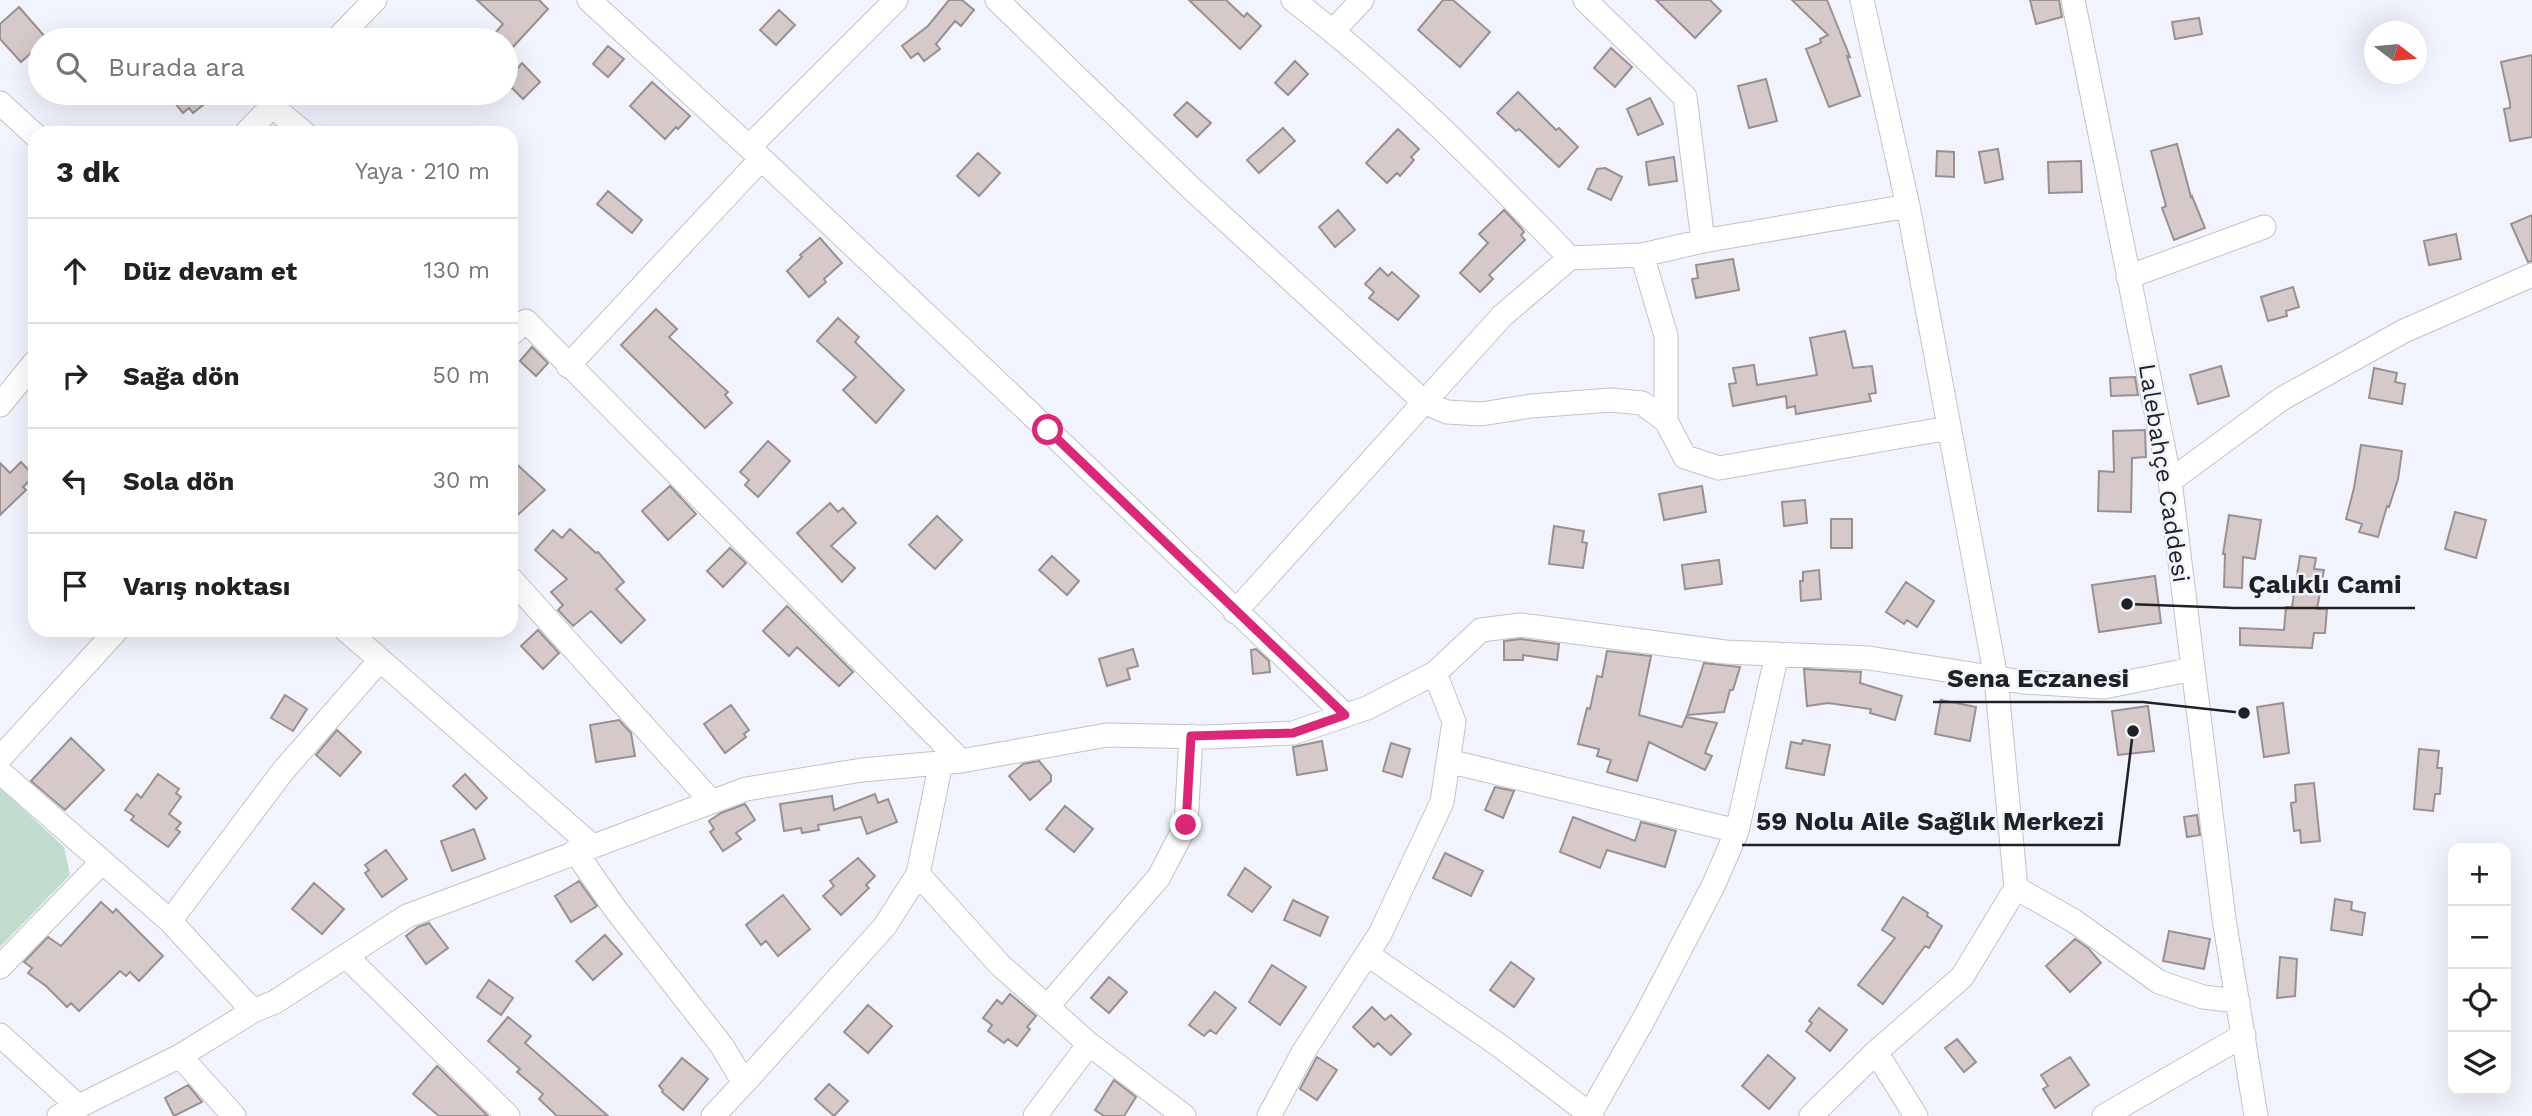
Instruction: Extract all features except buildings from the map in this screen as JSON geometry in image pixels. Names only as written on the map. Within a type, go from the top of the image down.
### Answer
[{"type":"street","points":[[348,28],[375,0]]},
{"type":"street","points":[[589,0],[1048,430],[1345,715]]},
{"type":"street","points":[[568,366],[755,153],[896,0]]},
{"type":"street","points":[[997,0],[1190,187],[1424,402],[1447,412],[1481,414],[1531,406],[1611,400],[1642,403],[1665,421],[1685,457],[1719,468],[1949,428]]},
{"type":"street","points":[[1293,0],[1333,31],[1482,167],[1570,258]]},
{"type":"street","points":[[1333,31],[1362,0]]},
{"type":"street","points":[[1585,0],[1685,97],[1703,241]]},
{"type":"street","points":[[1811,1116],[1876,1052],[1962,977],[2015,888],[1996,678],[1908,206],[1861,0]]},
{"type":"street","name":"Lalebahçe Caddesi","points":[[2073,0],[2170,481],[2224,919],[2256,1116]]},
{"type":"street","points":[[0,103],[28,129]]},
{"type":"street","points":[[253,126],[272,105]]},
{"type":"street","points":[[283,105],[299,126]]},
{"type":"street","points":[[1235,612],[1502,316],[1570,258],[1642,256],[1703,241],[1908,206]]},
{"type":"street","points":[[2128,277],[2264,227]]},
{"type":"street","points":[[1642,256],[1666,337],[1665,421]]},
{"type":"street","points":[[2170,481],[2283,398],[2404,331],[2532,275]]},
{"type":"street","points":[[518,323],[568,366],[951,762]]},
{"type":"street","points":[[0,405],[28,371]]},
{"type":"street","points":[[518,587],[711,801]]},
{"type":"street","points":[[0,1035],[69,1111],[180,1056],[253,1011],[275,1002],[407,916],[746,789],[862,770],[951,762],[1107,735],[1293,733],[1367,708],[1435,673],[1481,630],[1521,625],[1725,652],[1869,658],[1996,678],[2104,687],[2193,669]]},
{"type":"street","points":[[0,758],[111,637]]},
{"type":"street","points":[[354,637],[583,848],[616,910],[722,1046],[744,1083]]},
{"type":"street","points":[[1367,954],[1500,1046],[1591,1115],[1714,884],[1737,831],[1777,654]]},
{"type":"street","points":[[170,921],[283,771],[380,660]]},
{"type":"street","points":[[1269,1116],[1304,1051],[1380,934],[1442,802],[1454,722],[1435,673]]},
{"type":"street","points":[[1047,1007],[1160,877],[1186,825],[1191,736]]},
{"type":"street","points":[[1448,761],[1737,831]]},
{"type":"street","points":[[713,1116],[885,926],[918,874],[951,762]]},
{"type":"street","points":[[0,772],[170,921],[253,1011]]},
{"type":"street","points":[[0,967],[102,862]]},
{"type":"street","points":[[918,874],[1000,965],[1089,1044],[1184,1116]]},
{"type":"street","points":[[2015,888],[2074,921],[2159,982],[2203,996],[2238,1001]]},
{"type":"street","points":[[346,956],[508,1116]]},
{"type":"street","points":[[2104,1116],[2244,1035]]},
{"type":"street","points":[[1035,1116],[1089,1044]]},
{"type":"street","points":[[1876,1052],[1916,1116]]},
{"type":"street","points":[[180,1056],[234,1116]]},
{"type":"green space","points":[[0,788],[64,847],[70,875],[0,947]]},
{"type":"place","name":"Çalıklı Cami","points":[[2127,604]]},
{"type":"place","name":"Sena Eczanesi","points":[[2244,713]]},
{"type":"place","name":"59 Nolu Aile Sağlık Merkezi","points":[[2133,731]]},
{"type":"route","points":[[1048,430],[1345,715],[1293,733],[1191,736],[1186,825]]}]
